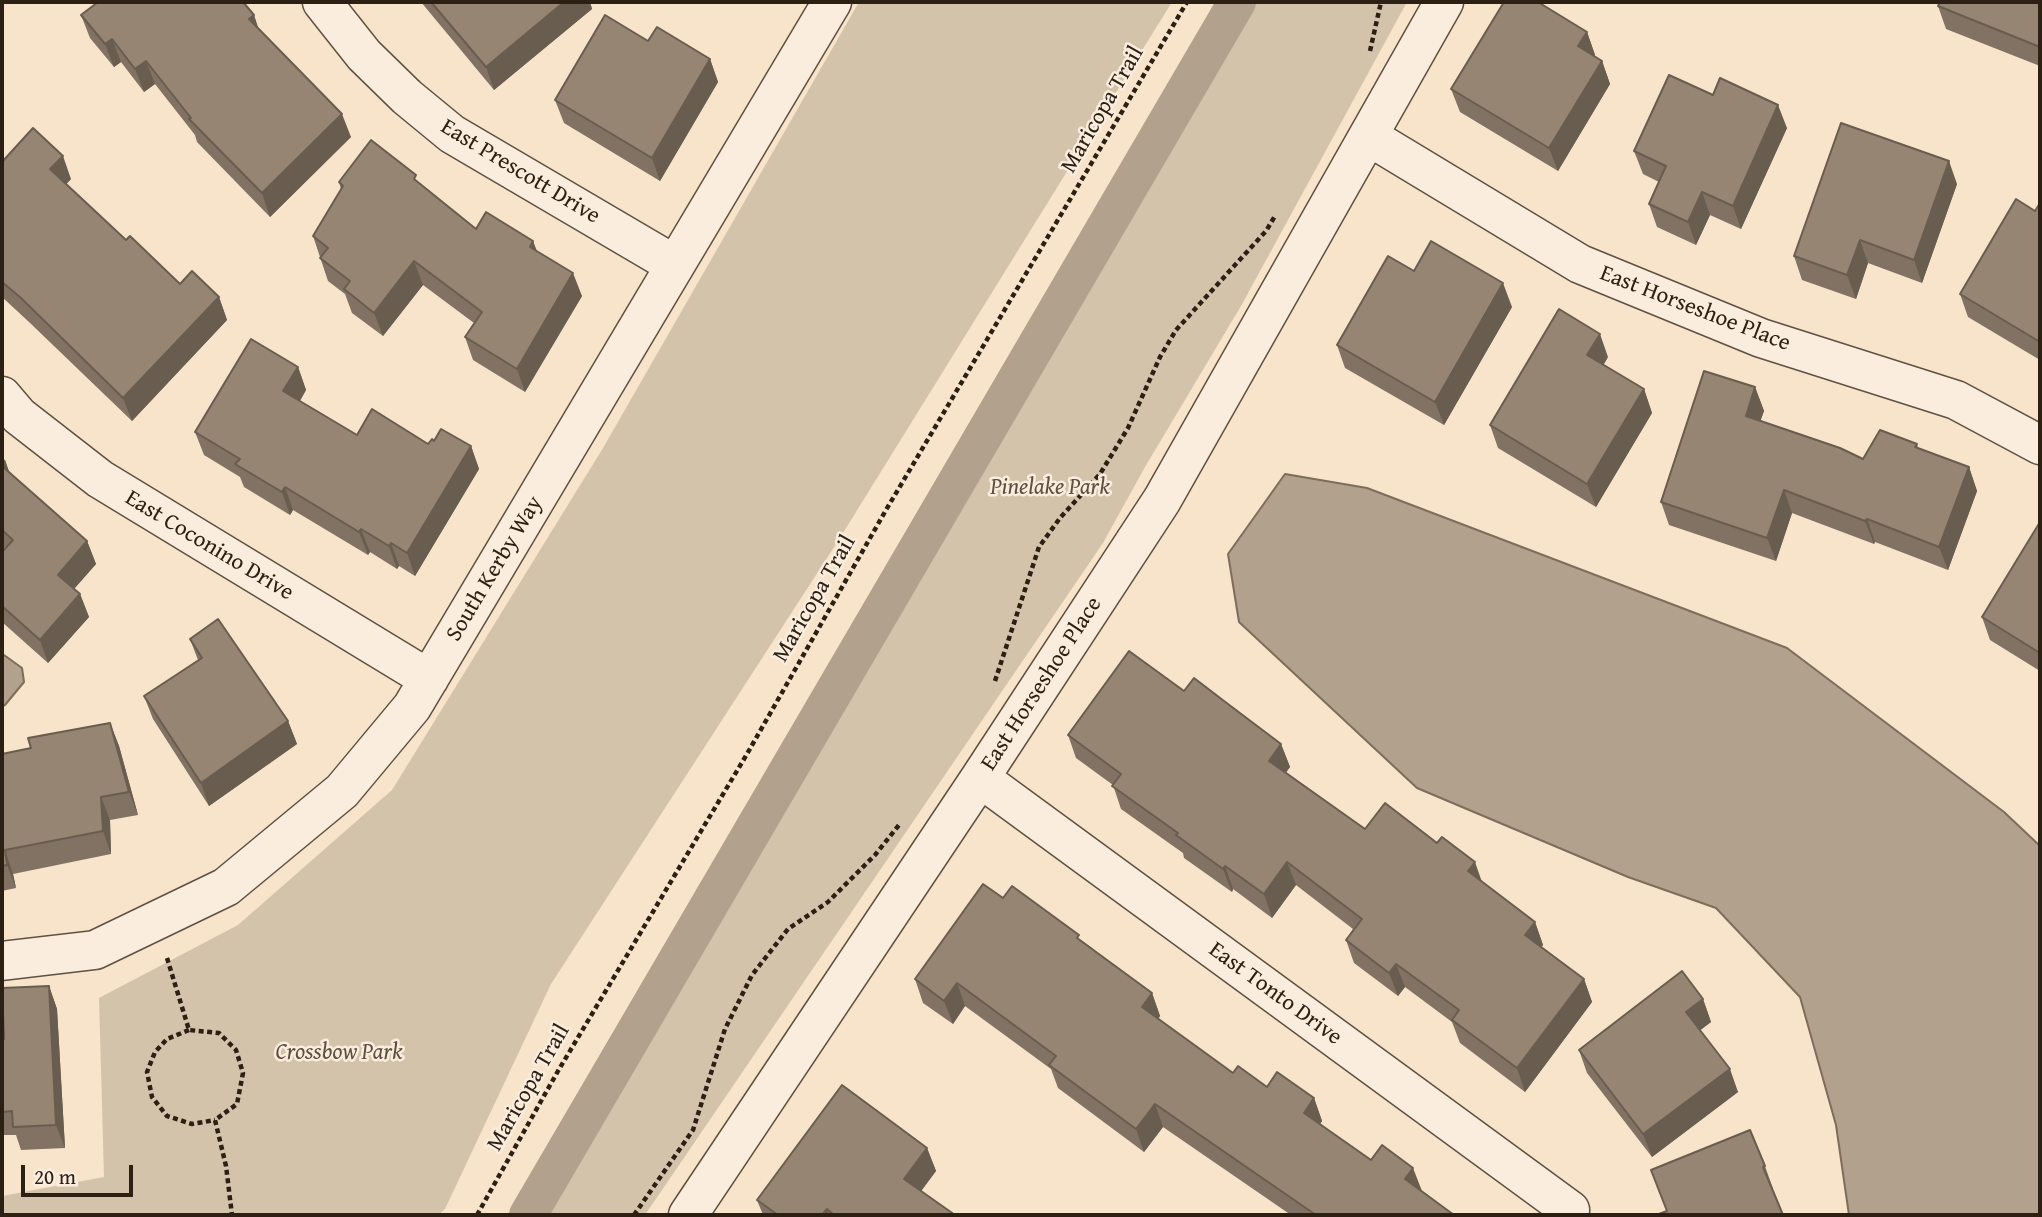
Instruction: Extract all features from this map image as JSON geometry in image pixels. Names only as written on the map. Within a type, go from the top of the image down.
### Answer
[{"type":"street","name":"East Prescott Drive","points":[[322,2],[365,55],[407,97],[452,134],[675,265]]},
{"type":"street","name":"South Kerby Way","points":[[2,961],[95,950],[226,887],[342,790],[412,707],[429,680],[832,2]]},
{"type":"street","name":"East Horseshoe Place","points":[[688,1215],[1162,500],[1444,2]]},
{"type":"street","name":"East Horseshoe Place","points":[[1368,136],[1580,264],[1761,338],[1956,400],[2040,445]]},
{"type":"street","name":"East Coconino Drive","points":[[2,396],[19,416],[100,479],[429,680]]},
{"type":"street","name":"East Tonto Drive","points":[[980,778],[1569,1213]]},
{"type":"path","name":"Maricopa Trail","points":[[477,1215],[571,1048],[747,754],[886,510],[1187,2]]},
{"type":"path","points":[[1370,52],[1381,2]]},
{"type":"path","points":[[992,692],[1039,547],[1060,518],[1100,474],[1128,428],[1175,330],[1266,231],[1279,209]]},
{"type":"path","points":[[634,1215],[693,1130],[725,1029],[752,975],[788,929],[828,902],[876,855],[906,816]]},
{"type":"path","points":[[156,920],[189,1030]]},
{"type":"path","points":[[189,1030],[219,1033],[236,1050],[243,1073],[237,1104],[215,1120],[192,1124],[167,1116],[152,1097],[148,1072],[155,1052],[167,1039],[189,1030]]},
{"type":"path","points":[[215,1120],[226,1166],[232,1215]]},
{"type":"green space","name":"Crossbow Park","points":[[859,2],[1172,2],[838,541],[551,984],[445,1209],[438,1215],[2,1215],[2,1196],[104,1177],[99,998],[238,925],[392,790],[603,448]]},
{"type":"green space","name":"Pinelake Park","points":[[1250,2],[1407,2],[1241,306],[1103,543],[645,1215],[536,1215],[1059,330],[1175,124]]},
{"type":"shaded area","points":[[1285,474],[1367,488],[1787,648],[2004,812],[2040,846],[2040,1215],[1849,1215],[1836,1125],[1800,997],[1716,908],[1628,877],[1417,788],[1239,622],[1228,554]]},
{"type":"shaded area","points":[[4,655],[22,668],[24,682],[2,707],[2,657]]},
{"type":"building","points":[[98,2],[243,2],[254,15],[249,19],[342,114],[262,193],[189,119],[191,118],[146,61],[135,69],[112,39],[105,44],[81,15]]},
{"type":"building","points":[[431,2],[564,2],[486,67]]},
{"type":"building","points":[[1504,2],[1538,2],[1587,32],[1578,46],[1602,61],[1549,148],[1451,89]]},
{"type":"building","points":[[1940,2],[2040,2],[2040,47],[1938,6]]},
{"type":"building","points":[[605,15],[648,41],[657,27],[710,59],[652,158],[555,100]]},
{"type":"building","points":[[1669,75],[1713,95],[1720,78],[1778,105],[1733,206],[1702,192],[1688,222],[1649,204],[1666,166],[1634,151]]},
{"type":"building","points":[[1841,123],[1949,161],[1914,260],[1860,240],[1847,275],[1794,256]]},
{"type":"building","points":[[33,128],[63,156],[50,169],[126,240],[130,236],[180,284],[192,271],[219,297],[123,398],[2,282],[2,162]]},
{"type":"building","points":[[371,140],[416,175],[414,179],[476,229],[486,212],[533,241],[530,247],[573,273],[517,369],[465,337],[482,312],[414,261],[374,313],[344,289],[350,281],[320,258],[328,248],[313,236],[343,186],[339,182]]},
{"type":"building","points":[[2016,199],[2035,211],[2040,203],[2040,342],[1960,294]]},
{"type":"building","points":[[1431,241],[1503,283],[1435,402],[1337,345],[1388,256],[1414,271]]},
{"type":"building","points":[[1559,309],[1600,334],[1587,355],[1644,389],[1587,484],[1490,425]]},
{"type":"building","points":[[251,339],[298,367],[283,391],[357,435],[372,409],[428,444],[432,439],[434,441],[441,429],[471,446],[407,553],[391,543],[389,546],[361,529],[359,532],[285,487],[282,492],[235,464],[240,459],[195,432]]},
{"type":"building","points":[[1704,371],[1755,387],[1746,416],[1840,448],[1863,459],[1880,430],[1917,444],[1915,447],[1969,467],[1939,547],[1784,490],[1767,538],[1661,502]]},
{"type":"building","points":[[2,466],[87,541],[58,575],[80,594],[40,640],[2,606],[2,552],[13,540],[2,530]]},
{"type":"building","points":[[2040,522],[2040,653],[1982,617]]},
{"type":"building","points":[[218,619],[288,721],[201,783],[144,696],[202,658],[190,639]]},
{"type":"building","points":[[1129,651],[1184,691],[1194,678],[1281,744],[1269,761],[1365,829],[1385,803],[1437,843],[1442,837],[1475,862],[1468,871],[1535,922],[1525,935],[1584,979],[1517,1068],[1452,1020],[1459,1010],[1396,964],[1389,973],[1346,940],[1362,919],[1287,862],[1264,894],[1225,866],[1223,869],[1112,786],[1121,774],[1068,735]]},
{"type":"building","points":[[110,723],[129,792],[101,797],[103,831],[5,850],[7,865],[2,866],[2,754],[31,748],[28,738]]},
{"type":"building","points":[[983,884],[1003,898],[1012,886],[1079,935],[1077,938],[1152,993],[1142,1007],[1233,1073],[1238,1066],[1267,1087],[1277,1072],[1314,1098],[1304,1113],[1371,1160],[1382,1145],[1413,1168],[1405,1179],[1454,1215],[1316,1215],[1155,1104],[1136,1129],[1049,1065],[1056,1056],[957,983],[944,1001],[915,979]]},
{"type":"building","points":[[1682,971],[1703,999],[1686,1012],[1730,1069],[1643,1134],[1579,1050]]},
{"type":"building","points":[[49,986],[56,1125],[13,1127],[12,1111],[2,1112],[2,988]]},
{"type":"building","points":[[842,1085],[927,1148],[904,1179],[955,1215],[834,1215],[827,1209],[822,1215],[778,1215],[757,1200]]},
{"type":"building","points":[[1750,1130],[1783,1215],[1656,1215],[1667,1211],[1651,1170]]},
{"type":"waterway","points":[[528,1215],[1237,2]]}]
